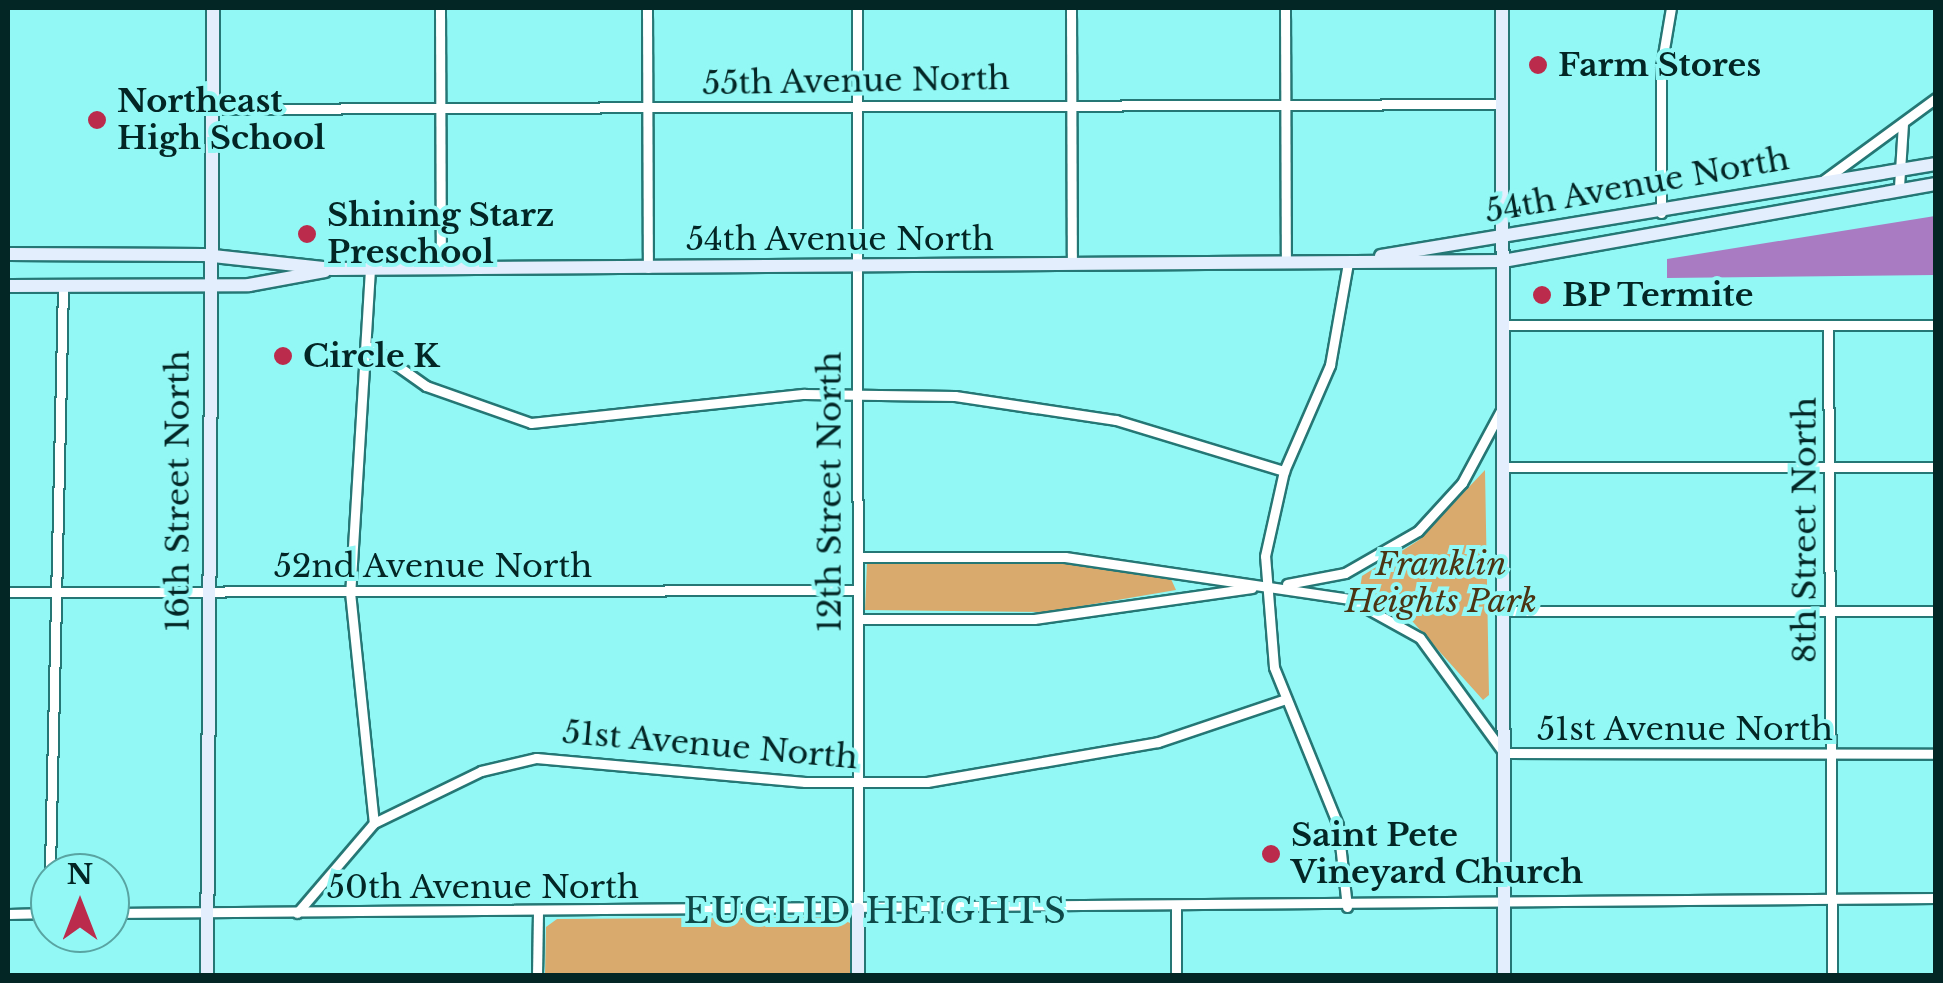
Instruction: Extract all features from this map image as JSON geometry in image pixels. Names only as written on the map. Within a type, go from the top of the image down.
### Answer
[{"type":"main road","name":"16th Street North","points":[[207,976],[204,255],[213,8]]},
{"type":"main road","points":[[1502,8],[1504,976]]},
{"type":"main road","name":"54th Avenue North","points":[[1348,262],[1662,213],[1936,164]]},
{"type":"main road","name":"54th Avenue North","points":[[8,254],[204,255],[332,269],[1503,261],[1900,186],[1936,184]]},
{"type":"main road","name":"54th Avenue North","points":[[8,286],[204,284],[332,269]]},
{"type":"main road","name":"12th Street North","points":[[858,909],[858,976]]},
{"type":"street","points":[[440,8],[441,269]]},
{"type":"street","points":[[648,8],[648,268]]},
{"type":"street","name":"12th Street North","points":[[856,8],[858,909]]},
{"type":"street","points":[[1071,8],[1072,264]]},
{"type":"street","points":[[1285,8],[1286,263]]},
{"type":"street","points":[[1662,213],[1660,67],[1672,8]]},
{"type":"street","points":[[1822,182],[1936,98]]},
{"type":"street","name":"55th Avenue North","points":[[211,109],[1502,104]]},
{"type":"street","points":[[1900,186],[1896,169],[1903,123]]},
{"type":"street","points":[[1347,907],[1338,825],[1283,700],[1266,586],[1284,471],[1330,365],[1348,262]]},
{"type":"street","points":[[370,269],[370,347],[350,592],[374,824]]},
{"type":"street","points":[[51,853],[63,286]]},
{"type":"street","points":[[1504,325],[1936,325]]},
{"type":"street","name":"8th Street North","points":[[1828,325],[1832,976]]},
{"type":"street","points":[[370,347],[426,386],[531,423],[858,393],[1086,414],[1284,471]]},
{"type":"street","points":[[858,619],[1034,620],[1345,572],[1418,531],[1462,483],[1503,405]]},
{"type":"street","points":[[1503,467],[1936,467]]},
{"type":"street","points":[[858,556],[1036,554],[1266,586]]},
{"type":"street","name":"51st Avenue North","points":[[1266,586],[1350,599],[1403,624],[1454,676],[1504,753],[1936,754]]},
{"type":"street","name":"52nd Avenue North","points":[[8,592],[858,590]]},
{"type":"street","points":[[1504,611],[1936,612]]},
{"type":"street","name":"51st Avenue North","points":[[297,913],[374,824],[482,771],[565,755],[858,784],[1061,763],[1283,700]]},
{"type":"street","name":"50th Avenue North","points":[[130,913],[1504,906],[1580,897],[1936,898]]},
{"type":"street","points":[[1176,908],[1176,976]]},
{"type":"street","points":[[537,976],[538,911]]},
{"type":"green space","name":"Franklin Heights Park","points":[[1485,470],[1489,695],[1483,700],[1413,622],[1360,588],[1362,576],[1419,540]]},
{"type":"green space","points":[[992,558],[1113,567],[1171,579],[1176,590],[1047,612],[865,610],[867,563]]},
{"type":"green space","points":[[837,917],[850,923],[851,975],[545,975],[546,927],[557,919]]},
{"type":"shaded area","points":[[1935,216],[1935,275],[1667,278],[1667,259]]},
{"type":"place","name":"Farm Stores","points":[[1538,65]]},
{"type":"place","name":"Northeast High School","points":[[97,120]]},
{"type":"place","name":"Shining Starz Preschool","points":[[307,234]]},
{"type":"place","name":"BP Termite","points":[[1542,295]]},
{"type":"place","name":"Circle K","points":[[283,356]]},
{"type":"place","name":"Saint Pete Vineyard Church","points":[[1271,854]]},
{"type":"district","name":"EUCLID HEIGHTS","points":[[876,911]]}]
